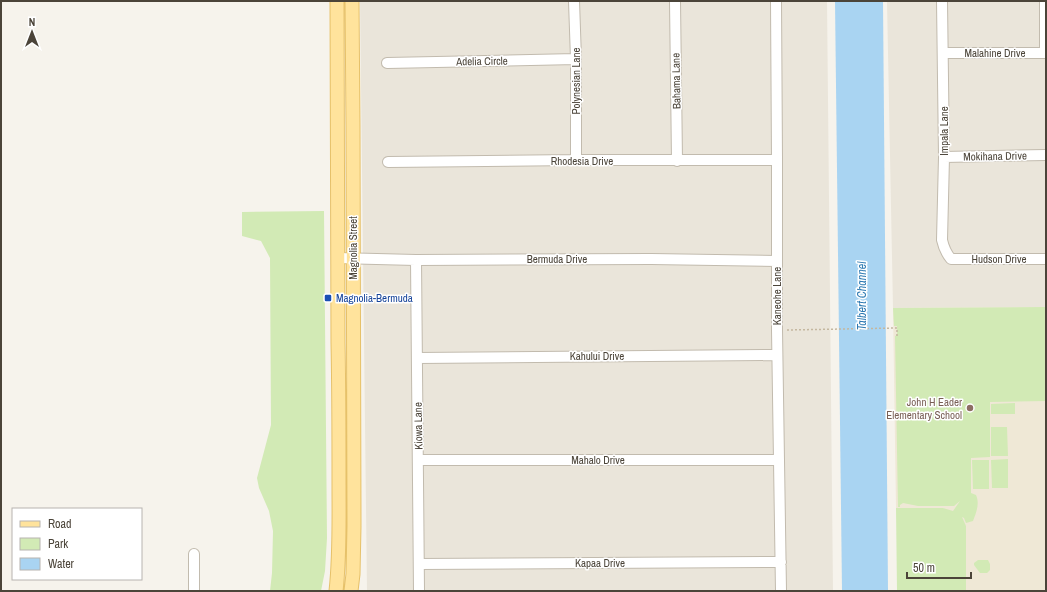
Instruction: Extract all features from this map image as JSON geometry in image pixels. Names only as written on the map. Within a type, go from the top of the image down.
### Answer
[{"type":"main road","name":"Magnolia Street","points":[[336,591],[339,526],[337,1]]},
{"type":"main road","name":"Magnolia Street","points":[[351,591],[354,574],[354,126],[352,1]]},
{"type":"street","name":"Polynesian Lane","points":[[574,1],[576,59],[576,160]]},
{"type":"street","name":"Bahama Lane","points":[[675,1],[677,161]]},
{"type":"street","name":"Kaneohe Lane","points":[[776,1],[777,355],[780,591]]},
{"type":"street","name":"Impala Lane","points":[[942,1],[944,53],[942,240],[943,247],[951,259]]},
{"type":"street","points":[[1044,1],[1046,53]]},
{"type":"street","name":"Malahine Drive","points":[[944,53],[1046,53]]},
{"type":"street","name":"Adelia Circle","points":[[387,63],[576,59]]},
{"type":"street","name":"Mokihana Drive","points":[[944,157],[1046,156]]},
{"type":"street","name":"Rhodesia Drive","points":[[388,162],[777,160]]},
{"type":"street","name":"Bermuda Drive","points":[[337,258],[416,260],[651,259],[777,261]]},
{"type":"street","name":"Hudson Drive","points":[[951,259],[1046,259]]},
{"type":"street","name":"Kiowa Lane","points":[[416,260],[419,591]]},
{"type":"street","name":"Kahului Drive","points":[[417,358],[777,355]]},
{"type":"street","name":"Mahalo Drive","points":[[418,460],[779,460]]},
{"type":"street","points":[[194,554],[194,591]]},
{"type":"street","name":"Kapaa Drive","points":[[419,564],[780,562]]},
{"type":"path","points":[[777,330],[897,328],[897,337]]},
{"type":"shaded area","points":[[360,1],[827,1],[833,591],[367,591]]},
{"type":"shaded area","points":[[887,1],[1046,1],[1046,307],[893,308]]},
{"type":"shaded area","name":"John H Eader Elementary School","points":[[1046,307],[1046,591],[966,591],[966,526],[943,508],[896,508],[893,308]]},
{"type":"green space","points":[[324,211],[327,538],[325,571],[321,591],[270,591],[273,531],[269,511],[259,488],[257,478],[271,425],[270,258],[261,241],[242,236],[242,212]]},
{"type":"green space","name":"John H Eader Elementary School","points":[[1046,307],[1046,401],[990,402],[990,457],[971,458],[971,493],[976,495],[978,502],[973,521],[966,523],[962,517],[966,526],[966,591],[897,591],[896,508],[943,508],[953,511],[960,501],[954,506],[918,506],[903,503],[900,507],[898,507],[895,336],[897,335],[897,326],[894,326],[893,308]]},
{"type":"green space","points":[[1015,403],[1015,414],[991,414],[991,404]]},
{"type":"green space","points":[[991,427],[1007,427],[1008,456],[991,456]]},
{"type":"green space","points":[[1008,459],[1008,488],[992,488],[991,460]]},
{"type":"green space","points":[[972,460],[989,460],[989,489],[973,489]]},
{"type":"green space","points":[[978,560],[988,560],[990,570],[987,573],[980,573],[974,565],[974,563]]},
{"type":"water","name":"Talbert Channel","points":[[835,1],[883,1],[888,591],[842,591]]},
{"type":"place","name":"Magnolia-Bermuda","points":[[328,298]]},
{"type":"place","name":"John H Eader Elementary School","points":[[970,408]]}]
